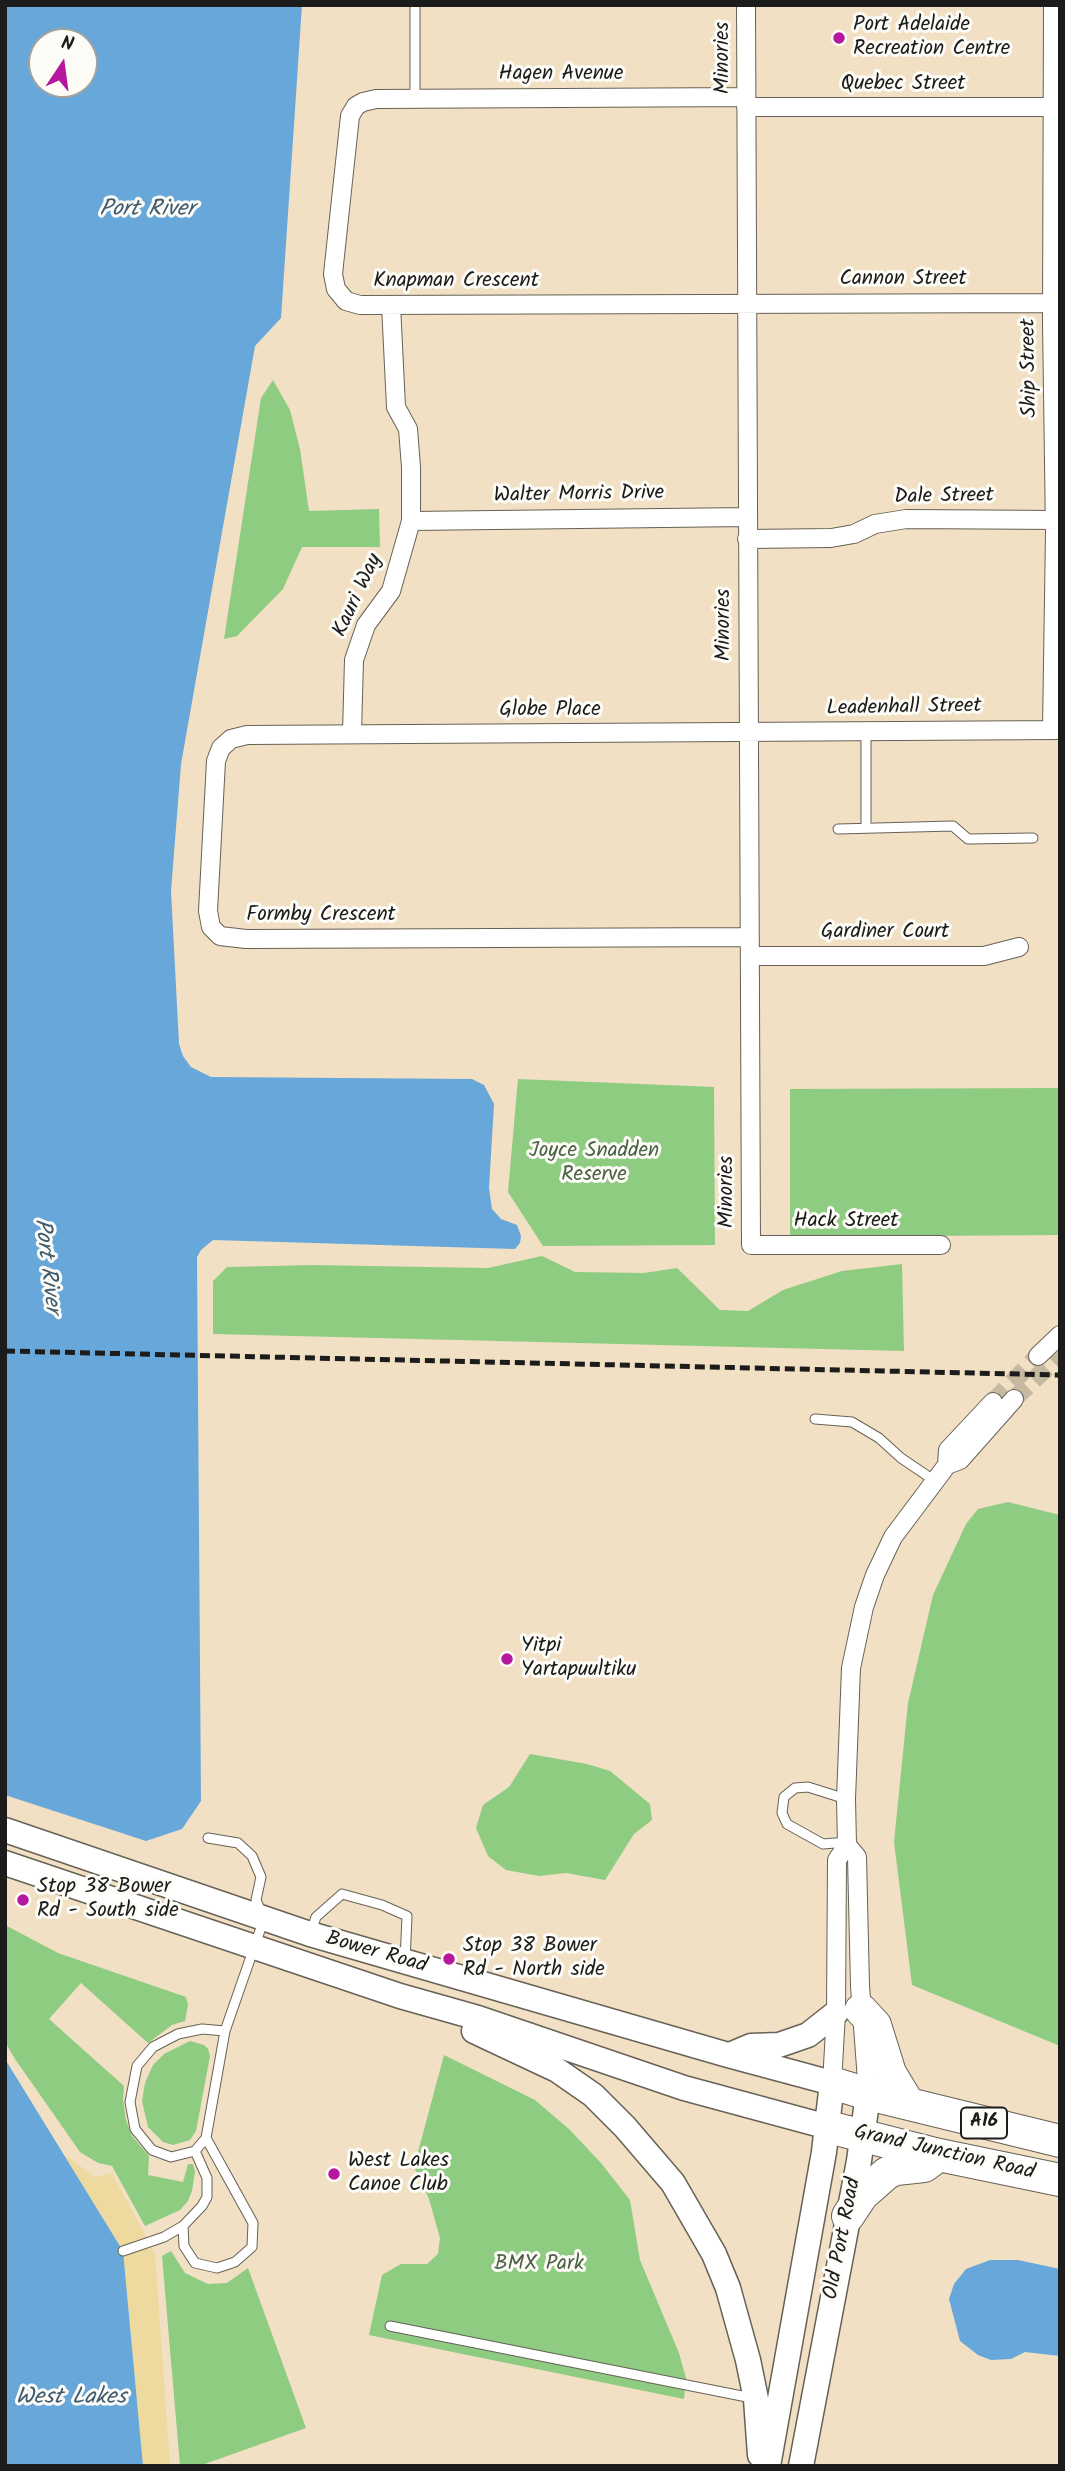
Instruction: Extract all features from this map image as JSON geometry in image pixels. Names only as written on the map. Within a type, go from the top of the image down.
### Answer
[{"type":"highway","points":[[848,2012],[875,2025],[890,2073],[908,2103]]},
{"type":"highway","name":"Grand Junction Road","points":[[832,2083],[1060,2141]]},
{"type":"highway","name":"Grand Junction Road","points":[[828,2127],[939,2155],[1060,2180]]},
{"type":"highway","points":[[848,2216],[862,2194],[887,2173],[896,2169],[924,2166],[939,2155]]},
{"type":"main road","name":"Bower Road","points":[[5,1830],[310,1934],[832,2083]]},
{"type":"main road","name":"Bower Road","points":[[5,1863],[684,2088],[828,2127]]},
{"type":"main road","points":[[400,1996],[557,2070],[593,2095],[625,2127],[673,2183],[715,2254],[729,2288],[756,2399],[760,2466]]},
{"type":"main road","points":[[728,2055],[751,2046],[779,2045],[808,2035],[848,2012]]},
{"type":"main road","name":"Old Port Road","points":[[768,2466],[828,2127],[832,2083]]},
{"type":"main road","name":"Old Port Road","points":[[801,2466],[863,2135],[868,2094]]},
{"type":"street","name":"Minories","points":[[746,5],[751,1245]]},
{"type":"street","name":"Ship Street","points":[[1053,5],[1056,107],[1056,730]]},
{"type":"street","name":"Hagen Avenue","points":[[376,99],[746,102]]},
{"type":"street","name":"Knapman Crescent","points":[[376,99],[356,106],[350,116],[333,274],[337,289],[346,301],[360,305],[747,303]]},
{"type":"street","name":"Quebec Street","points":[[746,102],[1056,107]]},
{"type":"street","name":"Cannon Street","points":[[747,303],[1056,303]]},
{"type":"street","name":"Kauri Way","points":[[352,733],[354,660],[366,625],[391,591],[411,521],[408,429],[396,407],[391,305]]},
{"type":"street","name":"Walter Morris Drive","points":[[411,521],[747,517]]},
{"type":"street","name":"Dale Street","points":[[747,539],[831,538],[854,534],[875,524],[906,519],[1057,520]]},
{"type":"street","name":"Leadenhall Street","points":[[748,733],[1056,730]]},
{"type":"street","name":"Globe Place","points":[[352,733],[748,733]]},
{"type":"street","name":"Formby Crescent","points":[[352,733],[247,735],[231,739],[221,748],[216,761],[208,911],[211,927],[220,936],[246,939],[750,937]]},
{"type":"street","name":"Gardiner Court","points":[[750,956],[984,956],[1019,947]]},
{"type":"street","name":"Hack Street","points":[[751,1245],[941,1245]]},
{"type":"street","points":[[1038,1356],[1060,1335]]},
{"type":"street","name":"Old Port Road","points":[[868,2094],[848,2012],[837,1860],[847,1844],[851,1668],[864,1607],[893,1536],[947,1465],[960,1460],[1014,1399]]},
{"type":"street","name":"Old Port Road","points":[[947,1465],[948,1450],[993,1402]]},
{"type":"street","name":"Old Port Road","points":[[832,2083],[848,2012],[857,1857],[847,1844]]},
{"type":"lane","points":[[415,6],[415,99]]},
{"type":"lane","points":[[866,732],[866,828]]},
{"type":"lane","points":[[838,829],[953,826],[968,839],[1033,838]]},
{"type":"lane","points":[[815,1419],[852,1422],[879,1438],[901,1458],[935,1481]]},
{"type":"lane","points":[[846,1799],[808,1787],[795,1788],[784,1797],[782,1813],[788,1824],[823,1844],[847,1844]]},
{"type":"lane","points":[[208,1838],[238,1843],[252,1856],[261,1877],[256,1900],[264,1919],[225,2031],[206,2137],[195,2151],[171,2157],[152,2150],[135,2129],[131,2102],[137,2066],[153,2048],[178,2034],[202,2029],[225,2031]]},
{"type":"lane","points":[[310,1934],[316,1917],[342,1894],[382,1905],[407,1916],[405,1962]]},
{"type":"lane","points":[[183,2226],[184,2246],[195,2263],[217,2268],[235,2262],[251,2247],[253,2223],[206,2137]]},
{"type":"lane","points":[[123,2251],[164,2237],[183,2226],[202,2206],[207,2197],[207,2178],[195,2151]]},
{"type":"lane","points":[[390,2326],[756,2399]]},
{"type":"green space","points":[[273,380],[290,410],[300,449],[309,511],[379,509],[380,547],[302,547],[283,589],[237,636],[224,639],[261,398]]},
{"type":"green space","name":"Joyce Snadden Reserve","points":[[518,1079],[714,1087],[715,1245],[543,1246],[508,1192]]},
{"type":"green space","points":[[1060,1088],[1060,1235],[790,1237],[790,1089]]},
{"type":"green space","points":[[542,1256],[575,1272],[644,1273],[677,1268],[720,1310],[748,1311],[783,1290],[842,1271],[902,1264],[904,1351],[213,1334],[213,1281],[227,1267],[312,1265],[488,1268]]},
{"type":"green space","points":[[1008,1502],[1060,1515],[1060,2046],[912,1985],[894,1842],[908,1703],[933,1595],[966,1524],[978,1509]]},
{"type":"green space","points":[[530,1754],[610,1771],[650,1804],[652,1820],[634,1834],[605,1880],[566,1873],[539,1876],[506,1870],[488,1856],[476,1828],[483,1805],[509,1787]]},
{"type":"green space","points":[[5,1925],[58,1953],[186,1997],[188,2005],[185,2021],[172,2025],[148,2043],[81,1983],[49,2019],[124,2086],[126,2120],[132,2136],[149,2156],[148,2175],[183,2182],[188,2164],[193,2164],[195,2172],[192,2191],[180,2210],[145,2226],[112,2166],[98,2163],[80,2152],[15,2059],[5,2042]]},
{"type":"green space","points":[[190,2041],[204,2045],[210,2056],[196,2131],[190,2140],[173,2145],[163,2142],[148,2127],[142,2101],[145,2083],[153,2065],[164,2054]]},
{"type":"green space","name":"BMX Park","points":[[444,2055],[535,2100],[569,2129],[601,2163],[630,2200],[640,2260],[679,2353],[686,2378],[684,2399],[369,2335],[382,2275],[401,2264],[427,2264],[438,2254],[440,2238],[429,2199],[414,2167]]},
{"type":"green space","points":[[171,2251],[185,2273],[208,2284],[227,2283],[248,2268],[306,2428],[199,2466],[180,2466],[162,2256]]},
{"type":"sand","points":[[63,2154],[96,2177],[112,2173],[155,2254],[170,2466],[143,2466],[123,2251]]},
{"type":"water","name":"Port River","points":[[5,5],[302,5],[281,318],[255,346],[181,764],[171,891],[179,1044],[191,1067],[211,1077],[472,1079],[484,1085],[494,1104],[489,1188],[492,1209],[501,1219],[517,1225],[521,1236],[515,1249],[213,1240],[201,1250],[197,1257],[201,1801],[182,1829],[146,1841],[5,1795]]},
{"type":"water","name":"West Lakes","points":[[5,2059],[123,2251],[143,2466],[5,2466]]},
{"type":"water","points":[[990,2260],[1018,2260],[1060,2269],[1060,2356],[1025,2352],[1011,2359],[991,2360],[978,2355],[960,2341],[949,2299],[954,2284],[966,2269]]},
{"type":"tunnel","points":[[1014,1399],[1060,1355]]},
{"type":"tunnel","points":[[993,1402],[1038,1356]]},
{"type":"railway","points":[[5,1351],[1060,1375]]},
{"type":"place","name":"Port Adelaide Recreation Centre","points":[[839,38]]},
{"type":"place","name":"Yitpi Yartapuultiku","points":[[507,1659]]},
{"type":"place","name":"Stop 38 Bower Rd - South side","points":[[23,1900]]},
{"type":"place","name":"Stop 38 Bower Rd - North side","points":[[449,1959]]},
{"type":"place","name":"West Lakes Canoe Club","points":[[334,2174]]}]
